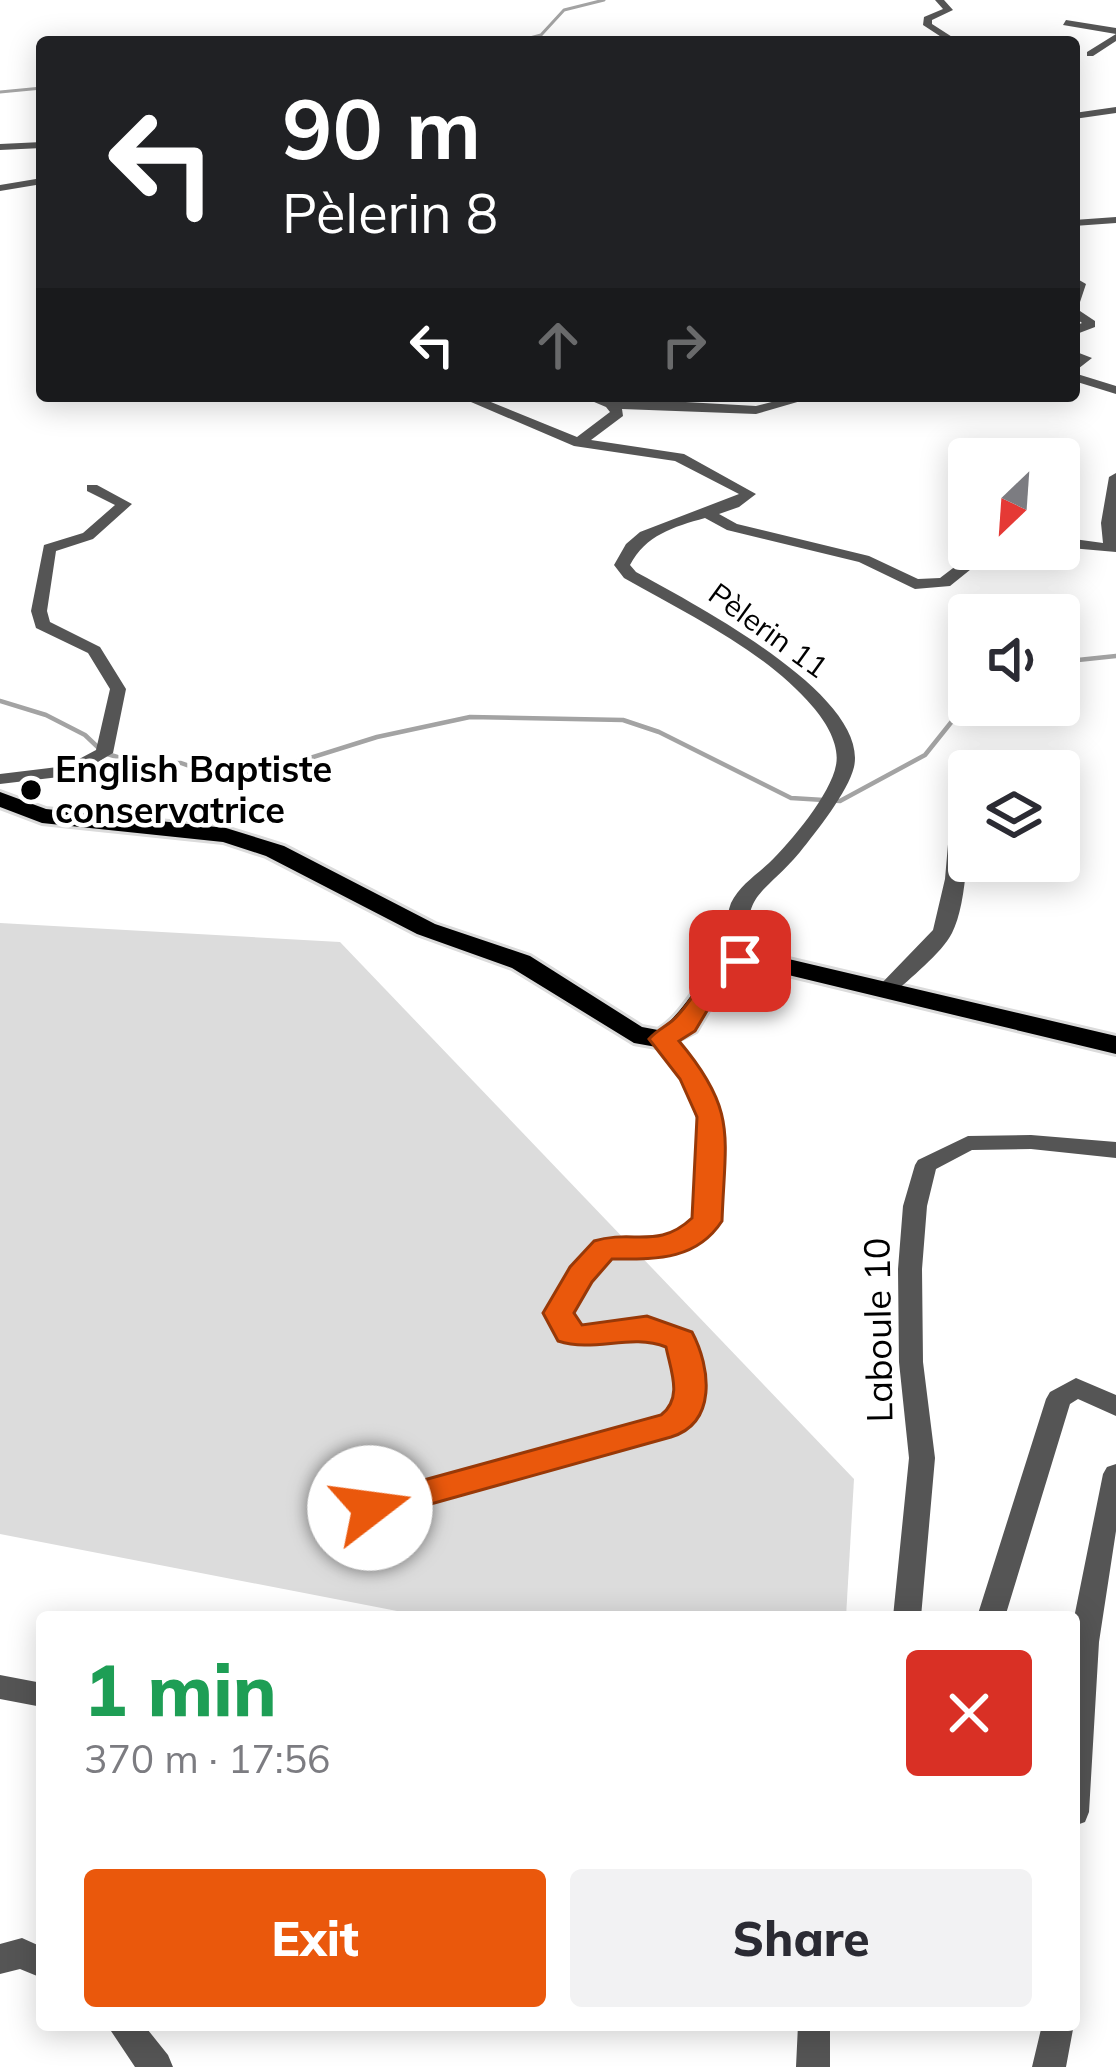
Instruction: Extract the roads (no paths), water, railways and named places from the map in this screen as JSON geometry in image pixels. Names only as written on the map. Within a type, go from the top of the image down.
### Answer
[{"type":"main road","points":[[0,799],[42,816],[226,835],[275,851],[426,929],[521,962],[634,1034],[662,1039],[686,1024],[704,994],[740,961],[780,965],[1116,1045]]},
{"type":"street","points":[[939,0],[949,10],[927,19],[928,25],[945,36]]},
{"type":"street","points":[[1066,23],[1116,34]]},
{"type":"street","points":[[1090,54],[1116,34]]},
{"type":"street","points":[[1080,115],[1116,110]]},
{"type":"street","points":[[1080,116],[1116,127]]},
{"type":"street","points":[[0,147],[36,145]]},
{"type":"street","points":[[0,188],[36,182]]},
{"type":"street","points":[[1080,223],[1116,220]]},
{"type":"street","points":[[1080,375],[1116,390]]},
{"type":"street","points":[[479,402],[579,443],[618,413],[611,404]]},
{"type":"street","points":[[605,402],[756,410],[787,402]]},
{"type":"street","name":"Pèlerin 11","points":[[579,443],[679,457],[749,494],[634,543],[622,565],[630,575],[738,639],[809,694],[832,720],[845,746],[847,767],[794,847],[736,907],[740,961]]},
{"type":"street","points":[[1080,545],[1112,549],[1108,524],[1116,477]]},
{"type":"street","points":[[0,778],[70,771],[104,752],[118,688],[94,650],[42,625],[39,611],[49,548],[88,536],[125,504],[92,488]]},
{"type":"street","points":[[702,512],[754,533],[851,555],[915,584],[944,583],[961,570]]},
{"type":"street","points":[[885,991],[944,932],[954,882]]},
{"type":"street","points":[[370,1508],[671,1424],[686,1413],[692,1396],[681,1340],[647,1327],[582,1336],[569,1333],[559,1313],[580,1274],[604,1249],[673,1245],[701,1232],[707,1221],[712,1117],[693,1076],[662,1039]]},
{"type":"street","name":"Laboule 10","points":[[908,1611],[922,1458],[911,1362],[910,1269],[915,1206],[926,1165],[968,1143],[1031,1142],[1116,1150]]},
{"type":"street","points":[[994,1611],[1059,1399],[1076,1388],[1116,1406]]},
{"type":"street","points":[[1080,1656],[1095,1554],[1116,1474]]},
{"type":"street","points":[[0,1687],[36,1694]]},
{"type":"street","points":[[0,1959],[22,1953],[36,1960]]},
{"type":"street","points":[[127,2031],[156,2067]]},
{"type":"street","points":[[813,2067],[814,2031]]},
{"type":"street","points":[[1048,2067],[1057,2031]]},
{"type":"waterway","points":[[537,36],[564,10],[604,0]]},
{"type":"waterway","points":[[0,92],[36,89]]},
{"type":"waterway","points":[[1080,660],[1116,656]]},
{"type":"waterway","points":[[0,701],[46,715],[85,735],[104,753],[137,763],[181,763],[217,776],[259,774],[377,737],[470,717],[623,720],[659,732],[791,798],[840,801],[925,755],[948,726]]},
{"type":"place","name":"English Baptiste conservatrice","points":[[31,790]]}]
